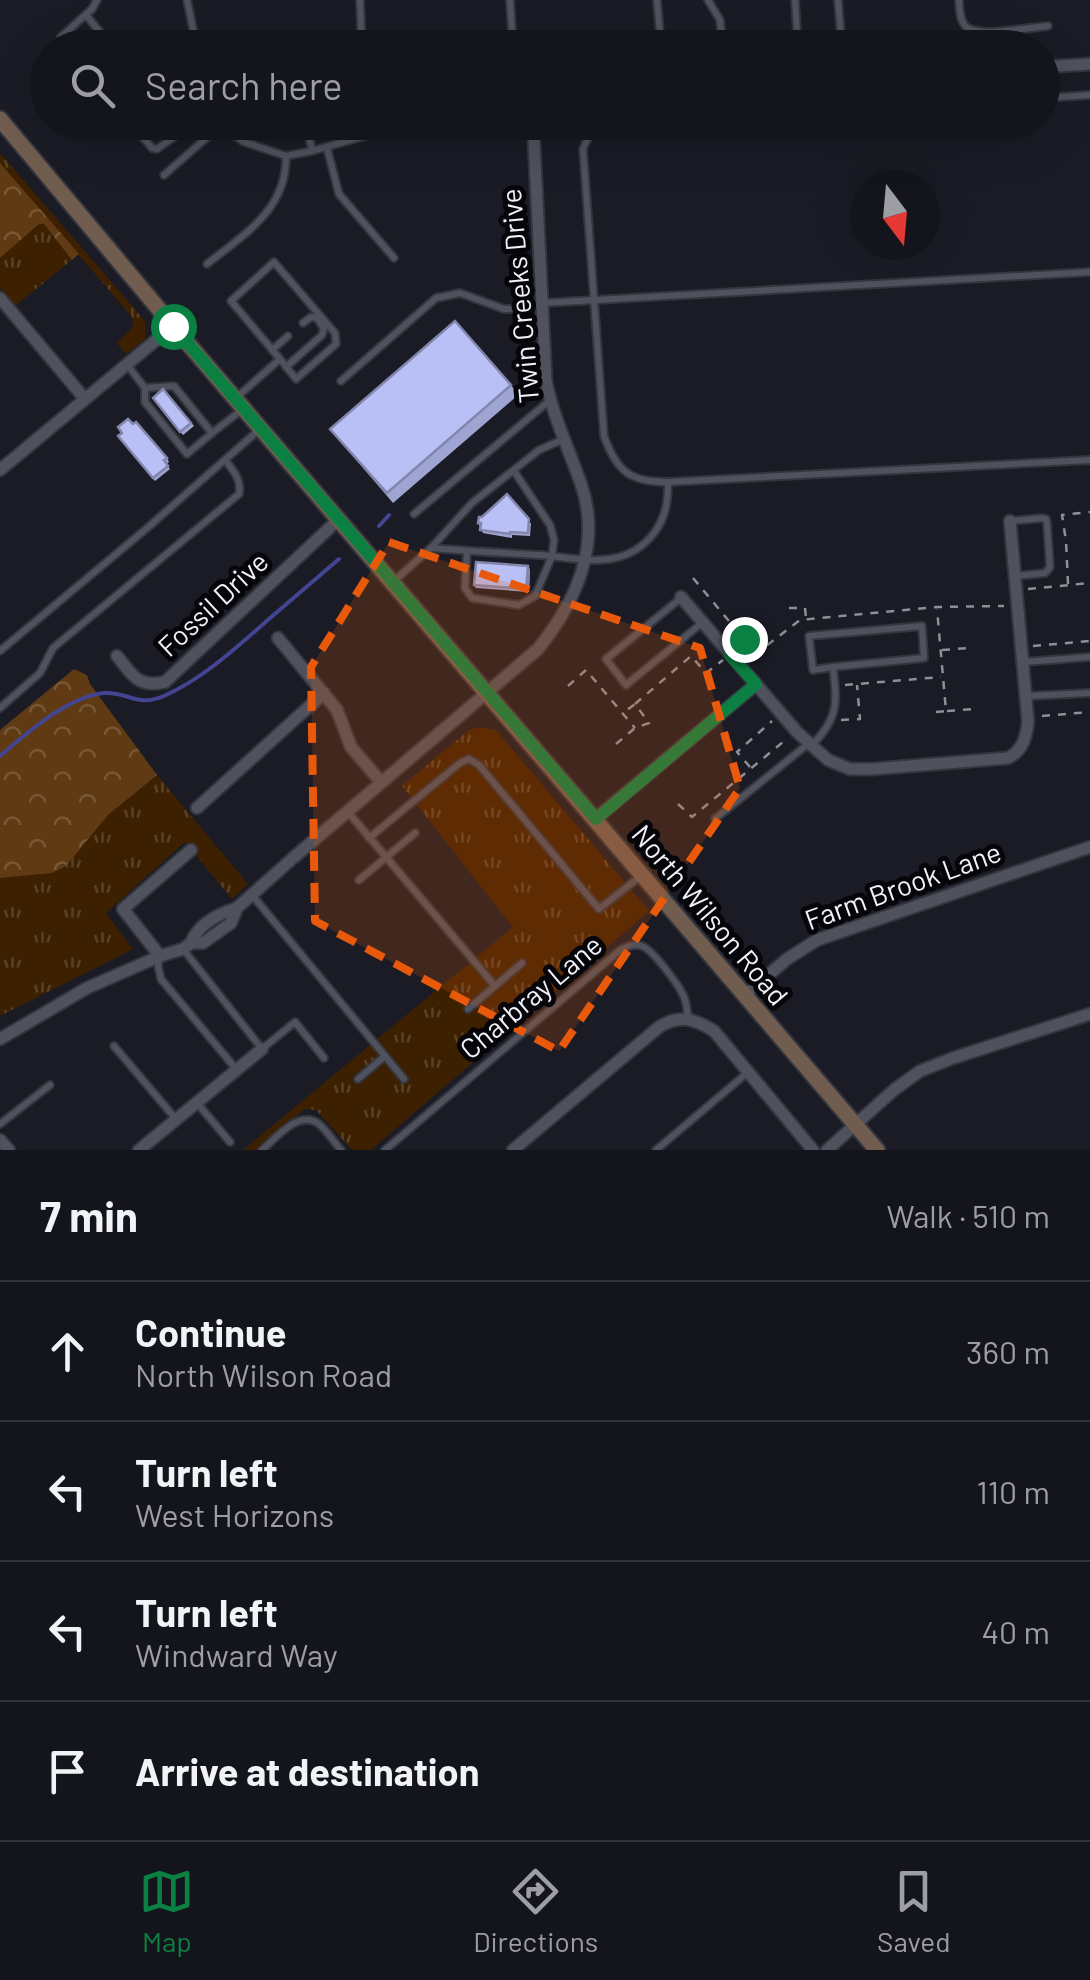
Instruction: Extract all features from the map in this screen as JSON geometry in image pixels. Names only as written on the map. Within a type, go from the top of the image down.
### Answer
[{"type":"main road","name":"North Wilson Road","points":[[0,119],[877,1150]]},
{"type":"street","points":[[1060,66],[1090,64]]},
{"type":"street","name":"Twin Creeks Drive","points":[[0,1039],[87,988],[187,946],[195,932],[222,912],[237,908],[538,649],[556,628],[579,585],[586,560],[587,507],[546,380],[534,140]]},
{"type":"street","points":[[0,298],[85,399]]},
{"type":"street","points":[[0,470],[173,326]]},
{"type":"street","name":"Fossil Drive","points":[[117,656],[140,682],[164,682],[338,520]]},
{"type":"street","points":[[681,597],[828,760],[850,769],[873,770],[997,760],[1017,753],[1026,739],[1026,696],[1010,521]]},
{"type":"street","points":[[278,638],[337,710],[351,747],[381,782]]},
{"type":"street","points":[[596,819],[756,684]]},
{"type":"street","points":[[197,808],[324,693]]},
{"type":"street","name":"Farm Brook Lane","points":[[745,995],[787,958],[818,940],[1090,847]]},
{"type":"street","points":[[160,956],[123,909],[191,850]]},
{"type":"street","points":[[827,1150],[895,1088],[920,1071],[1090,1014]]},
{"type":"street","points":[[513,1150],[660,1026],[688,1018],[714,1031],[813,1150]]},
{"type":"street","points":[[139,1150],[262,1049]]},
{"type":"street","points":[[0,1140],[9,1150]]},
{"type":"lane","points":[[68,30],[92,10],[97,0]]},
{"type":"lane","points":[[187,0],[193,30]]},
{"type":"lane","points":[[360,0],[361,30]]},
{"type":"lane","points":[[510,0],[512,30]]},
{"type":"lane","points":[[657,0],[660,30]]},
{"type":"lane","points":[[708,0],[721,30]]},
{"type":"lane","points":[[795,0],[797,30]]},
{"type":"lane","points":[[838,0],[840,30]]},
{"type":"lane","points":[[959,0],[959,15],[970,30]]},
{"type":"lane","points":[[86,15],[98,30]]},
{"type":"lane","points":[[1013,30],[1048,26]]},
{"type":"lane","points":[[1060,97],[1090,95]]},
{"type":"lane","points":[[145,140],[157,149],[170,140]]},
{"type":"lane","points":[[164,175],[201,140]]},
{"type":"lane","points":[[241,140],[286,156],[354,140]]},
{"type":"lane","points":[[310,140],[312,151]]},
{"type":"lane","points":[[586,140],[583,149],[604,436],[612,456],[631,477],[668,482],[1090,460]]},
{"type":"lane","points":[[327,148],[340,194],[394,258]]},
{"type":"lane","points":[[208,264],[264,218],[287,176],[286,156]]},
{"type":"lane","points":[[274,262],[335,333],[336,344],[296,378],[272,350],[231,301],[274,262]]},
{"type":"lane","points":[[341,380],[436,298],[460,293],[504,309],[520,309],[542,303],[1090,272]]},
{"type":"lane","points":[[286,367],[322,335],[324,329],[318,318],[303,323]]},
{"type":"lane","points":[[272,350],[288,336]]},
{"type":"lane","points":[[126,364],[145,388],[146,402],[188,454],[212,434],[280,360]]},
{"type":"lane","points":[[145,388],[174,386],[212,434]]},
{"type":"lane","points":[[414,514],[550,400]]},
{"type":"lane","points":[[0,651],[261,428]]},
{"type":"lane","points":[[393,582],[472,504],[538,450],[564,440]]},
{"type":"lane","points":[[0,708],[40,673],[53,648],[239,494],[241,486],[236,474],[224,460]]},
{"type":"lane","points":[[466,550],[465,588],[472,598],[520,605],[535,596],[552,556],[554,540],[550,525],[514,471]]},
{"type":"lane","points":[[431,548],[586,560],[625,556],[649,539],[663,518],[668,482]]},
{"type":"lane","points":[[1010,521],[1042,518],[1047,523],[1050,567],[1045,573],[1015,576]]},
{"type":"lane","points":[[681,597],[606,659],[626,685],[703,622]]},
{"type":"lane","points":[[922,626],[924,658],[833,668],[813,670],[809,636],[922,626]]},
{"type":"lane","points":[[1023,662],[1090,657]]},
{"type":"lane","points":[[715,819],[824,733],[836,706],[833,668]]},
{"type":"lane","points":[[1026,696],[1090,692]]},
{"type":"lane","points":[[369,838],[469,759],[480,764],[600,909],[643,874]]},
{"type":"lane","points":[[347,811],[495,986]]},
{"type":"lane","points":[[358,880],[415,833]]},
{"type":"lane","points":[[252,895],[404,1079]]},
{"type":"lane","points":[[187,946],[262,1049],[296,1022],[324,1058]]},
{"type":"lane","name":"Charbray Lane","points":[[385,1150],[629,946],[648,948],[682,991],[688,1018]]},
{"type":"lane","points":[[160,956],[161,979],[236,1069]]},
{"type":"lane","points":[[468,1009],[522,963]]},
{"type":"lane","points":[[114,1046],[176,1119]]},
{"type":"lane","points":[[358,1078],[385,1056]]},
{"type":"lane","points":[[656,1150],[748,1072]]},
{"type":"lane","points":[[0,1124],[50,1085]]},
{"type":"lane","points":[[196,1102],[230,1142]]},
{"type":"lane","points":[[262,1150],[301,1120],[316,1122],[342,1150]]},
{"type":"path","points":[[1068,584],[1062,515],[1090,512]]},
{"type":"path","points":[[693,578],[744,639],[740,642],[752,656],[800,620],[1018,604]]},
{"type":"path","points":[[1028,588],[1090,583]]},
{"type":"path","points":[[937,607],[946,711]]},
{"type":"path","points":[[789,608],[805,608],[806,619]]},
{"type":"path","points":[[1033,646],[1090,642]]},
{"type":"path","points":[[622,714],[691,656],[706,674],[743,646]]},
{"type":"path","points":[[940,650],[970,648]]},
{"type":"path","points":[[568,686],[586,670],[635,728]]},
{"type":"path","points":[[842,685],[943,677]]},
{"type":"path","points":[[838,720],[860,718],[857,684]]},
{"type":"path","points":[[616,744],[648,723],[634,704]]},
{"type":"path","points":[[936,712],[976,709]]},
{"type":"path","points":[[1037,717],[1090,712]]},
{"type":"path","points":[[752,768],[738,752],[776,718]]},
{"type":"path","points":[[678,804],[692,818],[783,742]]},
{"type":"highlighted area","points":[[389,542],[700,648],[740,788],[559,1051],[315,921],[311,667]]},
{"type":"green space","points":[[0,153],[145,321],[145,339],[126,354],[117,343],[133,327],[132,317],[0,163]]},
{"type":"green space","points":[[0,163],[79,254],[72,260],[44,224],[39,224],[0,258]]},
{"type":"green space","points":[[38,224],[44,224],[72,260],[15,306],[0,288],[0,258]]},
{"type":"green space","points":[[74,669],[87,675],[157,775],[108,815],[66,866],[52,873],[0,878],[0,730]]},
{"type":"green space","points":[[469,730],[496,730],[649,911],[371,1150],[352,1150],[316,1110],[305,1109],[256,1150],[243,1150],[513,927],[402,786]]},
{"type":"green space","points":[[157,775],[248,884],[232,899],[185,842],[106,913],[133,949],[0,1016],[0,878],[51,873],[66,866],[108,815]]},
{"type":"building","points":[[455,321],[511,385],[387,493],[330,429]]},
{"type":"building","points":[[163,389],[191,423],[180,432],[153,398]]},
{"type":"building","points":[[128,419],[136,422],[167,458],[164,460],[168,466],[153,478],[118,436],[122,433],[118,427]]},
{"type":"building","points":[[507,494],[529,519],[528,533],[480,530],[479,517]]},
{"type":"building","points":[[476,562],[528,566],[526,589],[474,585]]},
{"type":"waterway","points":[[379,526],[389,515]]},
{"type":"waterway","points":[[0,756],[48,717],[76,701],[104,693],[146,700],[179,689],[220,661],[339,559]]},
{"type":"route","points":[[173,326],[596,819],[756,684],[730,655],[743,646],[740,642],[744,639]]}]
